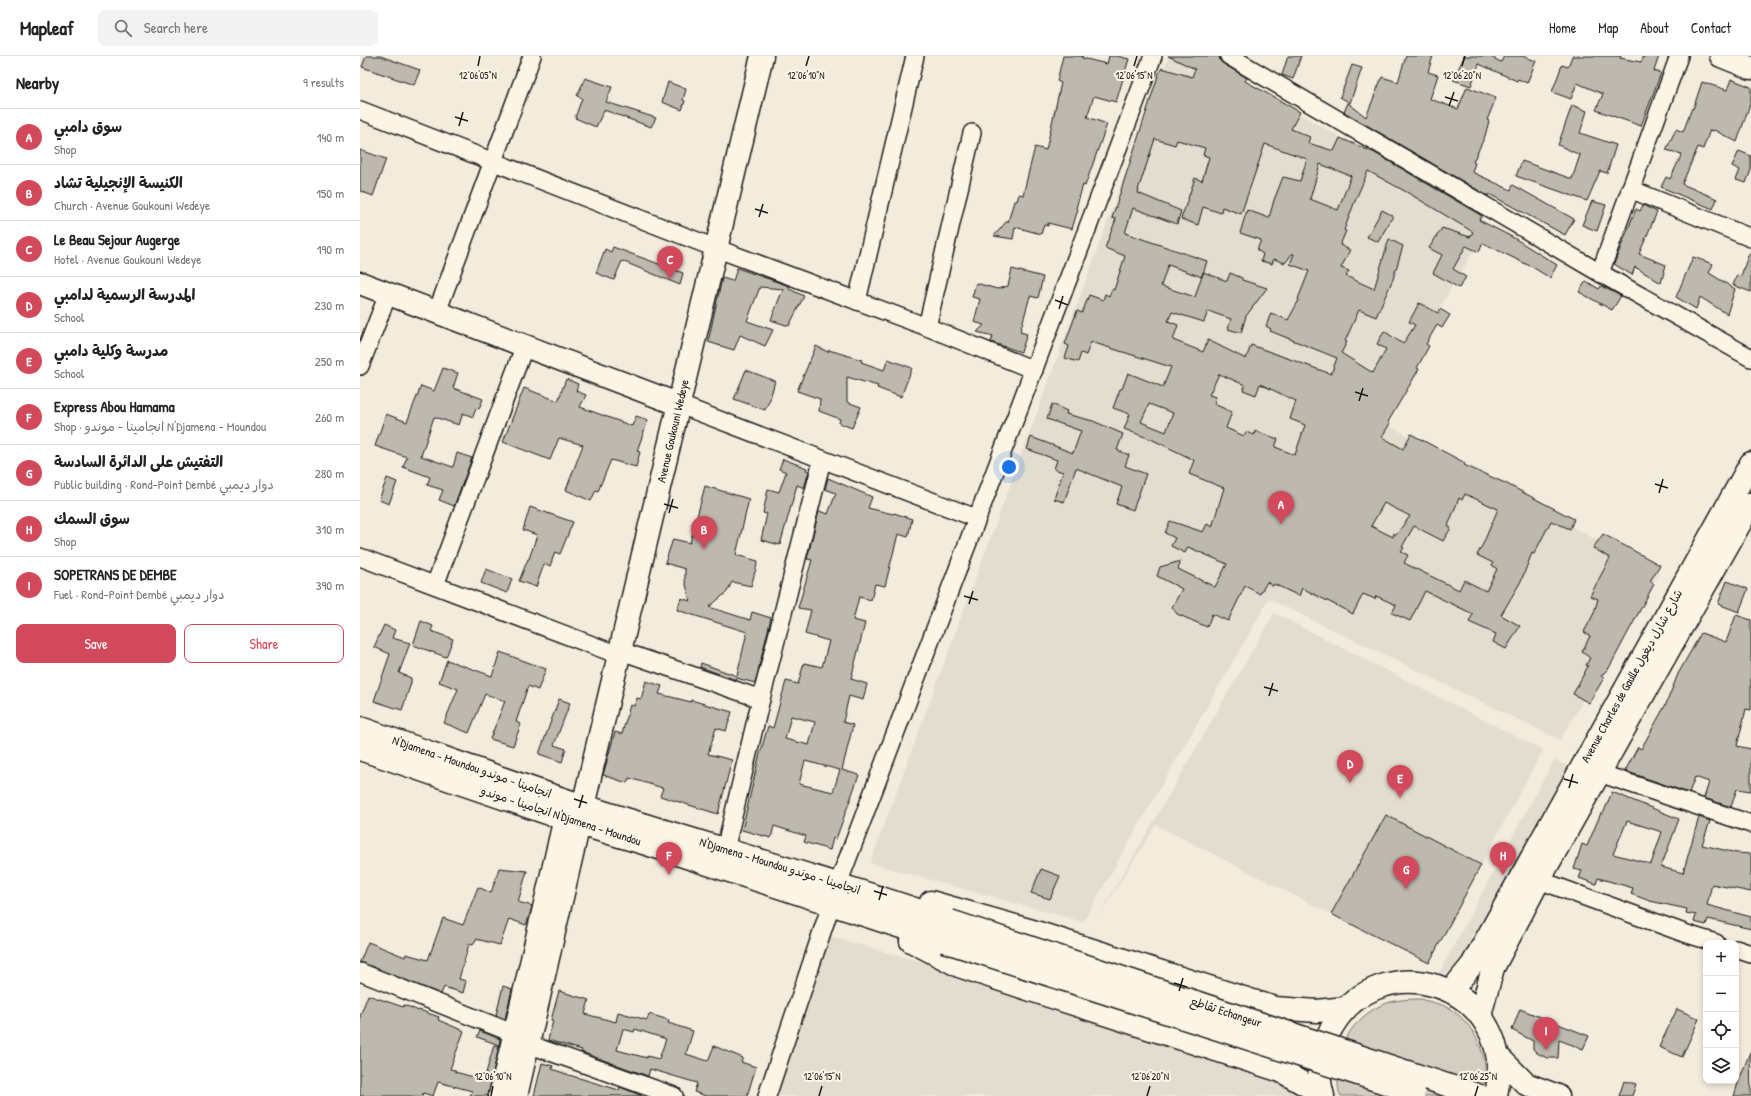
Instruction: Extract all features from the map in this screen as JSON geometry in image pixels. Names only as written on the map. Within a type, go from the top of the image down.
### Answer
[{"type":"main road","name":"Avenue Goukouni Wedeye","points":[[521,1039],[574,812],[711,246],[750,56]]},
{"type":"main road","name":"Avenue Goukouni Wedeye","points":[[711,246],[762,56]]},
{"type":"main road","points":[[1720,56],[1751,68]]},
{"type":"main road","points":[[360,283],[674,403]]},
{"type":"main road","name":"Avenue Charles de Gaulle شارع شارل ديغول","points":[[1480,1015],[1493,968],[1538,880],[1551,840],[1599,773],[1751,463]]},
{"type":"main road","name":"Avenue Charles de Gaulle شارع شارل ديغول","points":[[1451,991],[1472,965],[1551,840],[1666,635],[1751,504]]},
{"type":"main road","name":"N'Djamena - Moundou انجامينا - موندو","points":[[360,728],[574,812],[725,850],[865,892],[947,931]]},
{"type":"main road","name":"انجامينا - موندو N'Djamena - Moundou","points":[[360,750],[574,812],[751,878],[872,918],[947,931]]},
{"type":"main road","points":[[865,892],[911,896],[944,905],[1029,930],[1275,1008],[1317,1011],[1346,1008]]},
{"type":"main road","points":[[872,918],[926,950],[960,966],[1280,1071],[1323,1095]]},
{"type":"main road","points":[[947,931],[1427,1096]]},
{"type":"main road","name":"تقاطع Echangeur","points":[[947,931],[1480,1096]]},
{"type":"main road","points":[[1323,1095],[1320,1078],[1320,1061],[1324,1045],[1333,1025],[1346,1008],[1369,991],[1396,982],[1424,982],[1451,991],[1467,1001],[1480,1015],[1489,1028],[1499,1057],[1500,1079],[1496,1096]]},
{"type":"main road","points":[[500,1096],[521,1039]]},
{"type":"main road","points":[[516,1096],[521,1039]]},
{"type":"main road","points":[[1499,1057],[1526,1084],[1558,1096]]},
{"type":"street","points":[[437,312],[532,56]]},
{"type":"street","points":[[857,301],[915,56]]},
{"type":"street","points":[[767,1096],[838,884],[1152,56]]},
{"type":"street","points":[[1229,56],[1600,273],[1751,358]]},
{"type":"street","points":[[1600,273],[1679,56]]},
{"type":"street","points":[[360,110],[711,246],[927,327],[1034,370]]},
{"type":"street","points":[[927,327],[972,133]]},
{"type":"street","points":[[1630,189],[1751,238]]},
{"type":"street","points":[[360,366],[388,294]]},
{"type":"street","points":[[435,585],[525,345]]},
{"type":"street","points":[[674,403],[976,518]]},
{"type":"street","points":[[725,850],[761,700],[822,460]]},
{"type":"street","points":[[360,557],[614,651],[761,700]]},
{"type":"street","points":[[1599,773],[1751,824]]},
{"type":"street","points":[[1538,880],[1706,940]]},
{"type":"street","points":[[1739,950],[1751,954]]},
{"type":"street","points":[[360,972],[521,1039],[674,1096]]},
{"type":"shaded area","points":[[1169,56],[1196,56],[1351,143],[1489,225],[1374,417],[1658,574],[1560,740],[1269,599],[1083,922],[870,863]]},
{"type":"shaded area","points":[[1274,613],[1543,750],[1481,865],[1386,816],[1331,914],[1156,825],[1096,921]]},
{"type":"shaded area","points":[[1554,760],[1572,768],[1453,986],[1434,982]]},
{"type":"shaded area","points":[[826,935],[979,977],[1331,1090],[1338,1096],[764,1096]]},
{"type":"shaded area","points":[[1421,999],[1442,1005],[1452,1010],[1469,1026],[1476,1036],[1484,1058],[1485,1070],[1485,1081],[1481,1096],[1341,1096],[1338,1085],[1339,1059],[1351,1030],[1366,1014],[1381,1005],[1398,1000]]},
{"type":"building","points":[[366,56],[380,56],[420,70],[414,85],[362,67]]},
{"type":"building","points":[[1063,56],[1083,56],[1082,58],[1107,64],[1109,56],[1129,59],[1116,102],[1094,96],[1087,117],[1107,124],[1085,186],[1083,185],[1076,208],[1078,209],[1072,229],[1048,223],[1048,226],[1044,225],[1041,234],[1015,227],[1013,239],[994,236],[1007,221],[1008,222],[1014,201],[1017,201],[1019,194],[1023,195],[1035,147],[1046,150],[1061,83],[1057,81]]},
{"type":"building","points":[[1168,56],[1219,56],[1220,61],[1247,78],[1245,81],[1300,112],[1291,129],[1310,137],[1308,143],[1334,151],[1340,138],[1375,153],[1482,216],[1479,220],[1514,238],[1557,265],[1550,278],[1534,268],[1483,243],[1479,252],[1466,246],[1453,269],[1466,277],[1459,288],[1433,273],[1442,255],[1429,248],[1442,228],[1470,237],[1473,232],[1410,194],[1368,171],[1344,230],[1346,231],[1340,245],[1350,250],[1341,268],[1349,271],[1346,276],[1374,289],[1389,239],[1403,246],[1393,279],[1376,317],[1359,310],[1345,341],[1347,342],[1341,353],[1373,373],[1386,349],[1377,344],[1384,331],[1403,344],[1415,325],[1409,322],[1419,303],[1438,313],[1440,309],[1450,315],[1442,328],[1437,325],[1426,344],[1429,346],[1417,368],[1419,369],[1388,422],[1390,423],[1382,437],[1403,449],[1411,434],[1465,463],[1464,465],[1505,483],[1574,519],[1570,529],[1551,521],[1534,554],[1532,553],[1521,581],[1501,615],[1520,626],[1506,649],[1493,642],[1496,634],[1469,622],[1473,614],[1425,591],[1410,621],[1392,613],[1396,605],[1376,596],[1375,599],[1363,594],[1353,614],[1302,588],[1299,596],[1274,584],[1273,586],[1267,582],[1260,594],[1245,586],[1228,621],[1212,614],[1207,627],[1177,614],[1172,607],[1182,589],[1157,576],[1160,567],[1181,561],[1178,569],[1215,587],[1227,564],[1188,547],[1185,553],[1171,546],[1175,538],[1165,533],[1170,521],[1203,532],[1207,524],[1212,527],[1224,488],[1189,474],[1194,460],[1153,440],[1124,429],[1130,414],[1113,408],[1128,373],[1163,387],[1171,367],[1091,342],[1086,355],[1081,353],[1078,362],[1065,358],[1069,346],[1065,344],[1077,311],[1082,313],[1089,295],[1103,300],[1105,294],[1109,296],[1112,289],[1114,290],[1125,256],[1105,248],[1116,219],[1112,218],[1159,73],[1162,68],[1192,77],[1195,69]],"holes":[[[1155,139],[1175,145],[1177,140],[1205,148],[1203,155],[1209,157],[1202,181],[1195,178],[1181,219],[1198,225],[1203,207],[1221,213],[1222,207],[1241,214],[1265,144],[1307,159],[1300,181],[1283,177],[1269,218],[1247,210],[1240,233],[1261,240],[1257,250],[1263,254],[1261,261],[1272,264],[1274,259],[1285,263],[1292,254],[1294,254],[1290,264],[1309,271],[1298,299],[1299,300],[1288,320],[1271,313],[1266,326],[1271,329],[1270,331],[1337,358],[1331,374],[1251,345],[1246,359],[1208,340],[1203,352],[1173,340],[1178,325],[1168,321],[1172,312],[1204,322],[1208,311],[1231,319],[1228,329],[1241,333],[1246,316],[1267,288],[1242,280],[1242,278],[1230,273],[1227,281],[1204,272],[1207,261],[1125,233],[1133,208],[1177,224],[1181,211],[1138,193]],[[1320,164],[1351,176],[1338,210],[1310,199]],[[1168,265],[1201,277],[1195,297],[1161,286]],[[1219,374],[1245,385],[1243,390],[1256,395],[1260,384],[1296,401],[1290,419],[1305,425],[1295,455],[1275,447],[1278,439],[1255,431],[1254,435],[1246,432],[1244,436],[1226,428],[1232,412],[1214,404],[1216,397],[1209,395]],[[1149,404],[1173,413],[1166,432],[1141,422]],[[1465,494],[1498,509],[1477,555],[1493,563],[1492,565],[1497,569],[1486,591],[1464,580],[1459,590],[1404,563],[1408,555],[1401,552],[1404,548],[1402,547],[1414,526],[1443,541],[1451,528],[1448,526],[1459,498],[1462,500]],[[1384,503],[1410,516],[1396,535],[1394,533],[1393,537],[1371,526]]]},
{"type":"building","points":[[1288,56],[1301,56],[1293,79],[1282,75]]},
{"type":"building","points":[[1406,56],[1433,56],[1428,72],[1438,75],[1430,99],[1458,109],[1467,87],[1496,98],[1487,120],[1489,121],[1485,136],[1473,162],[1475,163],[1472,172],[1511,190],[1513,185],[1574,219],[1565,235],[1489,194],[1488,196],[1344,112],[1348,103],[1366,117],[1382,77],[1398,82]]},
{"type":"building","points":[[1462,56],[1489,56],[1501,62],[1504,56],[1522,56],[1536,61],[1527,83],[1518,79],[1517,81],[1479,64],[1471,86],[1453,80],[1464,57]]},
{"type":"building","points":[[1572,56],[1621,56],[1620,58],[1641,62],[1644,56],[1659,56],[1654,71],[1661,73],[1641,126],[1596,110],[1603,94],[1577,83],[1571,99],[1552,92],[1562,65],[1568,67]]},
{"type":"building","points":[[1352,65],[1362,68],[1350,103],[1340,97]]},
{"type":"building","points":[[585,78],[612,87],[606,102],[656,118],[651,127],[604,110],[596,127],[575,118],[582,98],[577,96]]},
{"type":"building","points":[[1731,79],[1751,87],[1751,101],[1737,142],[1714,130],[1710,130],[1703,149],[1698,147],[1682,184],[1717,199],[1713,209],[1661,187],[1666,177],[1670,179],[1682,154],[1666,150],[1676,129],[1683,132],[1702,82],[1727,90]]},
{"type":"building","points":[[668,82],[686,89],[683,100],[685,101],[682,110],[662,102]]},
{"type":"building","points":[[1572,105],[1587,111],[1580,133],[1616,145],[1607,173],[1600,171],[1587,201],[1516,176],[1522,161],[1572,179],[1580,155],[1558,145]]},
{"type":"building","points":[[360,150],[386,159],[373,196],[360,191]]},
{"type":"building","points":[[1739,151],[1751,156],[1751,170],[1746,183],[1736,180],[1740,170],[1732,166]]},
{"type":"building","points":[[1592,201],[1606,205],[1597,231],[1582,225]]},
{"type":"building","points":[[1643,205],[1657,212],[1639,254],[1666,265],[1661,283],[1635,267],[1632,275],[1614,264],[1636,209],[1640,211]]},
{"type":"building","points":[[1382,210],[1393,216],[1378,242],[1367,237]]},
{"type":"building","points":[[613,247],[683,273],[680,285],[622,261],[614,280],[596,273],[605,249],[611,252]]},
{"type":"building","points":[[1749,253],[1751,253],[1751,292],[1733,285],[1737,275],[1741,276]]},
{"type":"building","points":[[1693,257],[1713,264],[1709,273],[1735,289],[1727,314],[1700,297],[1696,309],[1676,297]]},
{"type":"building","points":[[737,268],[789,286],[789,289],[804,296],[789,326],[771,320],[783,289],[760,287],[747,321],[773,330],[765,346],[740,335],[734,350],[708,342],[722,278],[733,281]]},
{"type":"building","points":[[1012,269],[1043,277],[1038,298],[1030,296],[1020,332],[1027,334],[1021,352],[991,342],[993,336],[977,332],[984,325],[974,322],[980,299],[972,297],[976,283],[997,289],[1008,286]]},
{"type":"building","points":[[1586,281],[1599,289],[1601,286],[1621,296],[1612,310],[1579,292]]},
{"type":"building","points":[[816,346],[828,352],[829,350],[862,360],[861,362],[884,370],[888,359],[912,368],[901,397],[877,388],[878,386],[847,377],[847,402],[861,407],[852,428],[839,423],[840,419],[819,411],[820,399],[797,391]]},
{"type":"building","points":[[443,368],[458,373],[453,388],[483,399],[479,409],[476,408],[473,417],[463,413],[459,425],[434,417],[421,456],[453,467],[457,453],[472,458],[454,506],[439,500],[443,490],[427,485],[430,477],[403,467],[407,457],[375,446],[386,414],[407,422],[421,386],[434,391]]},
{"type":"building","points":[[746,370],[775,381],[765,410],[734,399]]},
{"type":"building","points":[[566,379],[578,384],[576,391],[586,395],[580,407],[632,426],[636,416],[648,420],[637,451],[640,452],[636,467],[611,460],[598,491],[596,490],[591,501],[566,490],[583,445],[559,438],[550,460],[503,442],[524,388],[558,401]]},
{"type":"building","points":[[1052,404],[1067,411],[1066,414],[1093,421],[1123,434],[1117,450],[1129,455],[1125,466],[1146,474],[1133,510],[1116,504],[1122,487],[1076,468],[1064,502],[1054,499],[1063,472],[1054,469],[1057,460],[1027,449],[1031,437],[1073,453],[1081,431],[1047,419]]},
{"type":"building","points":[[783,459],[807,468],[806,470],[809,471],[804,488],[797,485],[780,545],[761,540],[767,514],[763,513],[768,489],[779,492],[786,472],[779,469]]},
{"type":"building","points":[[387,478],[397,482],[389,504],[379,500]]},
{"type":"building","points":[[828,478],[872,497],[868,508],[894,513],[912,519],[908,537],[898,534],[885,586],[875,584],[871,600],[859,597],[853,620],[865,623],[851,679],[867,684],[863,700],[849,696],[843,722],[853,725],[842,770],[859,775],[836,839],[833,838],[830,850],[804,842],[806,836],[774,826],[771,838],[742,830],[759,757],[768,726],[773,728],[786,681],[798,684],[804,663],[822,667],[829,641],[805,634],[811,610],[798,608],[812,560],[807,559],[819,511],[828,514],[836,493],[825,489]],"holes":[[[791,716],[815,722],[809,745],[785,739]],[[805,761],[840,770],[833,792],[799,784]]]},
{"type":"building","points":[[705,486],[749,499],[736,555],[758,561],[751,586],[732,582],[727,592],[709,607],[750,620],[752,612],[771,618],[755,683],[736,678],[736,680],[700,667],[701,663],[737,676],[747,632],[677,610],[681,598],[690,601],[685,580],[685,569],[665,563],[673,539],[690,543]]},
{"type":"building","points":[[530,507],[573,522],[560,554],[555,552],[550,566],[544,564],[536,587],[519,581],[529,559],[537,535],[523,530]]},
{"type":"building","points":[[1603,534],[1660,565],[1650,581],[1654,584],[1609,668],[1601,676],[1604,678],[1589,703],[1573,694],[1588,666],[1586,665],[1590,658],[1582,652],[1590,636],[1584,632],[1594,613],[1598,599],[1590,596],[1610,558],[1593,548]]},
{"type":"building","points":[[486,569],[512,579],[507,593],[481,583]]},
{"type":"building","points":[[1727,581],[1748,589],[1739,612],[1718,604]]},
{"type":"building","points":[[1736,615],[1751,620],[1751,710],[1746,709],[1737,746],[1751,749],[1751,791],[1737,789],[1731,807],[1704,798],[1709,782],[1695,777],[1689,793],[1625,771],[1638,747],[1641,749],[1666,704],[1678,674],[1701,633],[1726,642]]},
{"type":"building","points":[[421,621],[433,626],[431,631],[453,639],[446,657],[413,645]]},
{"type":"building","points":[[384,625],[395,630],[392,638],[410,643],[399,673],[411,678],[411,683],[402,710],[374,701],[390,654],[374,647]]},
{"type":"building","points":[[500,652],[546,669],[538,690],[528,686],[516,722],[521,724],[513,746],[490,739],[505,701],[485,694],[469,733],[444,723],[458,689],[439,682],[447,660],[492,676]]},
{"type":"building","points":[[646,681],[662,686],[659,694],[691,702],[691,700],[732,712],[726,731],[716,728],[708,754],[732,760],[718,814],[660,796],[663,788],[629,778],[627,783],[603,775],[615,732],[622,734],[630,705],[634,706],[637,698],[641,699]]},
{"type":"building","points":[[559,699],[570,703],[554,745],[566,749],[562,762],[539,754]]},
{"type":"building","points":[[1612,792],[1679,819],[1661,867],[1683,873],[1699,817],[1710,821],[1702,845],[1737,853],[1751,854],[1751,892],[1712,884],[1707,905],[1751,917],[1751,929],[1708,919],[1706,925],[1694,922],[1696,915],[1686,913],[1687,909],[1650,901],[1631,894],[1633,888],[1598,878],[1596,884],[1579,878],[1582,871],[1574,869],[1582,844],[1587,846],[1601,813],[1603,814]],"holes":[[[1627,821],[1662,832],[1651,864],[1613,854]]]},
{"type":"building","points":[[1386,815],[1481,865],[1429,963],[1331,914]]},
{"type":"building","points":[[499,868],[527,871],[518,902],[532,906],[530,914],[526,925],[509,919],[500,945],[476,939],[473,945],[469,944],[459,979],[466,981],[463,993],[444,987],[441,994],[360,962],[368,942],[405,957],[406,954],[428,960],[443,918],[463,925],[478,887],[491,893]]},
{"type":"building","points":[[1041,869],[1060,876],[1050,899],[1031,893]]},
{"type":"building","points":[[503,986],[512,989],[505,1019],[496,1015]]},
{"type":"building","points":[[559,991],[589,1000],[585,1014],[616,1022],[618,1012],[647,1020],[649,1014],[669,1020],[668,1023],[693,1031],[686,1054],[708,1061],[714,1046],[743,1058],[741,1062],[756,1067],[747,1096],[706,1096],[694,1092],[697,1083],[650,1069],[648,1076],[581,1052],[582,1050],[548,1040],[553,1021],[551,1020]],"holes":[[[623,1029],[634,1032],[635,1029],[666,1039],[659,1059],[647,1056],[647,1058],[617,1050]]]},
{"type":"building","points":[[368,995],[439,1017],[438,1020],[464,1031],[450,1069],[455,1070],[455,1072],[484,1080],[494,1045],[499,1046],[488,1096],[470,1096],[472,1091],[438,1082],[433,1096],[423,1093],[422,1096],[360,1096],[360,1016]]},
{"type":"building","points":[[1520,1009],[1589,1036],[1583,1049],[1559,1040],[1558,1058],[1547,1058],[1537,1053],[1533,1049],[1533,1041],[1512,1030]]},
{"type":"building","points":[[1677,1009],[1699,1019],[1682,1057],[1659,1047]]},
{"type":"building","points":[[480,1031],[500,1039],[499,1045],[477,1037]]},
{"type":"building","points":[[1750,1052],[1751,1096],[1734,1096]]},
{"type":"building","points":[[542,1063],[553,1066],[552,1069],[569,1075],[619,1090],[620,1087],[642,1096],[534,1096]]},
{"type":"building","points":[[1624,1081],[1636,1084],[1632,1096],[1619,1096]]},
{"type":"place","name":"Le Beau Sejour Augerge","points":[[670,279]]},
{"type":"place","name":"سوق دامبي","points":[[1281,524]]},
{"type":"place","name":"الكنيسة الإنجيلية تشاد","points":[[704,549]]},
{"type":"place","name":"المدرسة الرسمية لدامبي","points":[[1350,783]]},
{"type":"place","name":"مدرسة وكلية دامبي","points":[[1400,798]]},
{"type":"place","name":"Express Abou Hamama","points":[[669,875]]},
{"type":"place","name":"سوق السمك","points":[[1503,875]]},
{"type":"place","name":"التفتيش على الدائرة السادسة","points":[[1406,889]]},
{"type":"place","name":"SOPETRANS DE DEMBE","points":[[1546,1050]]}]
